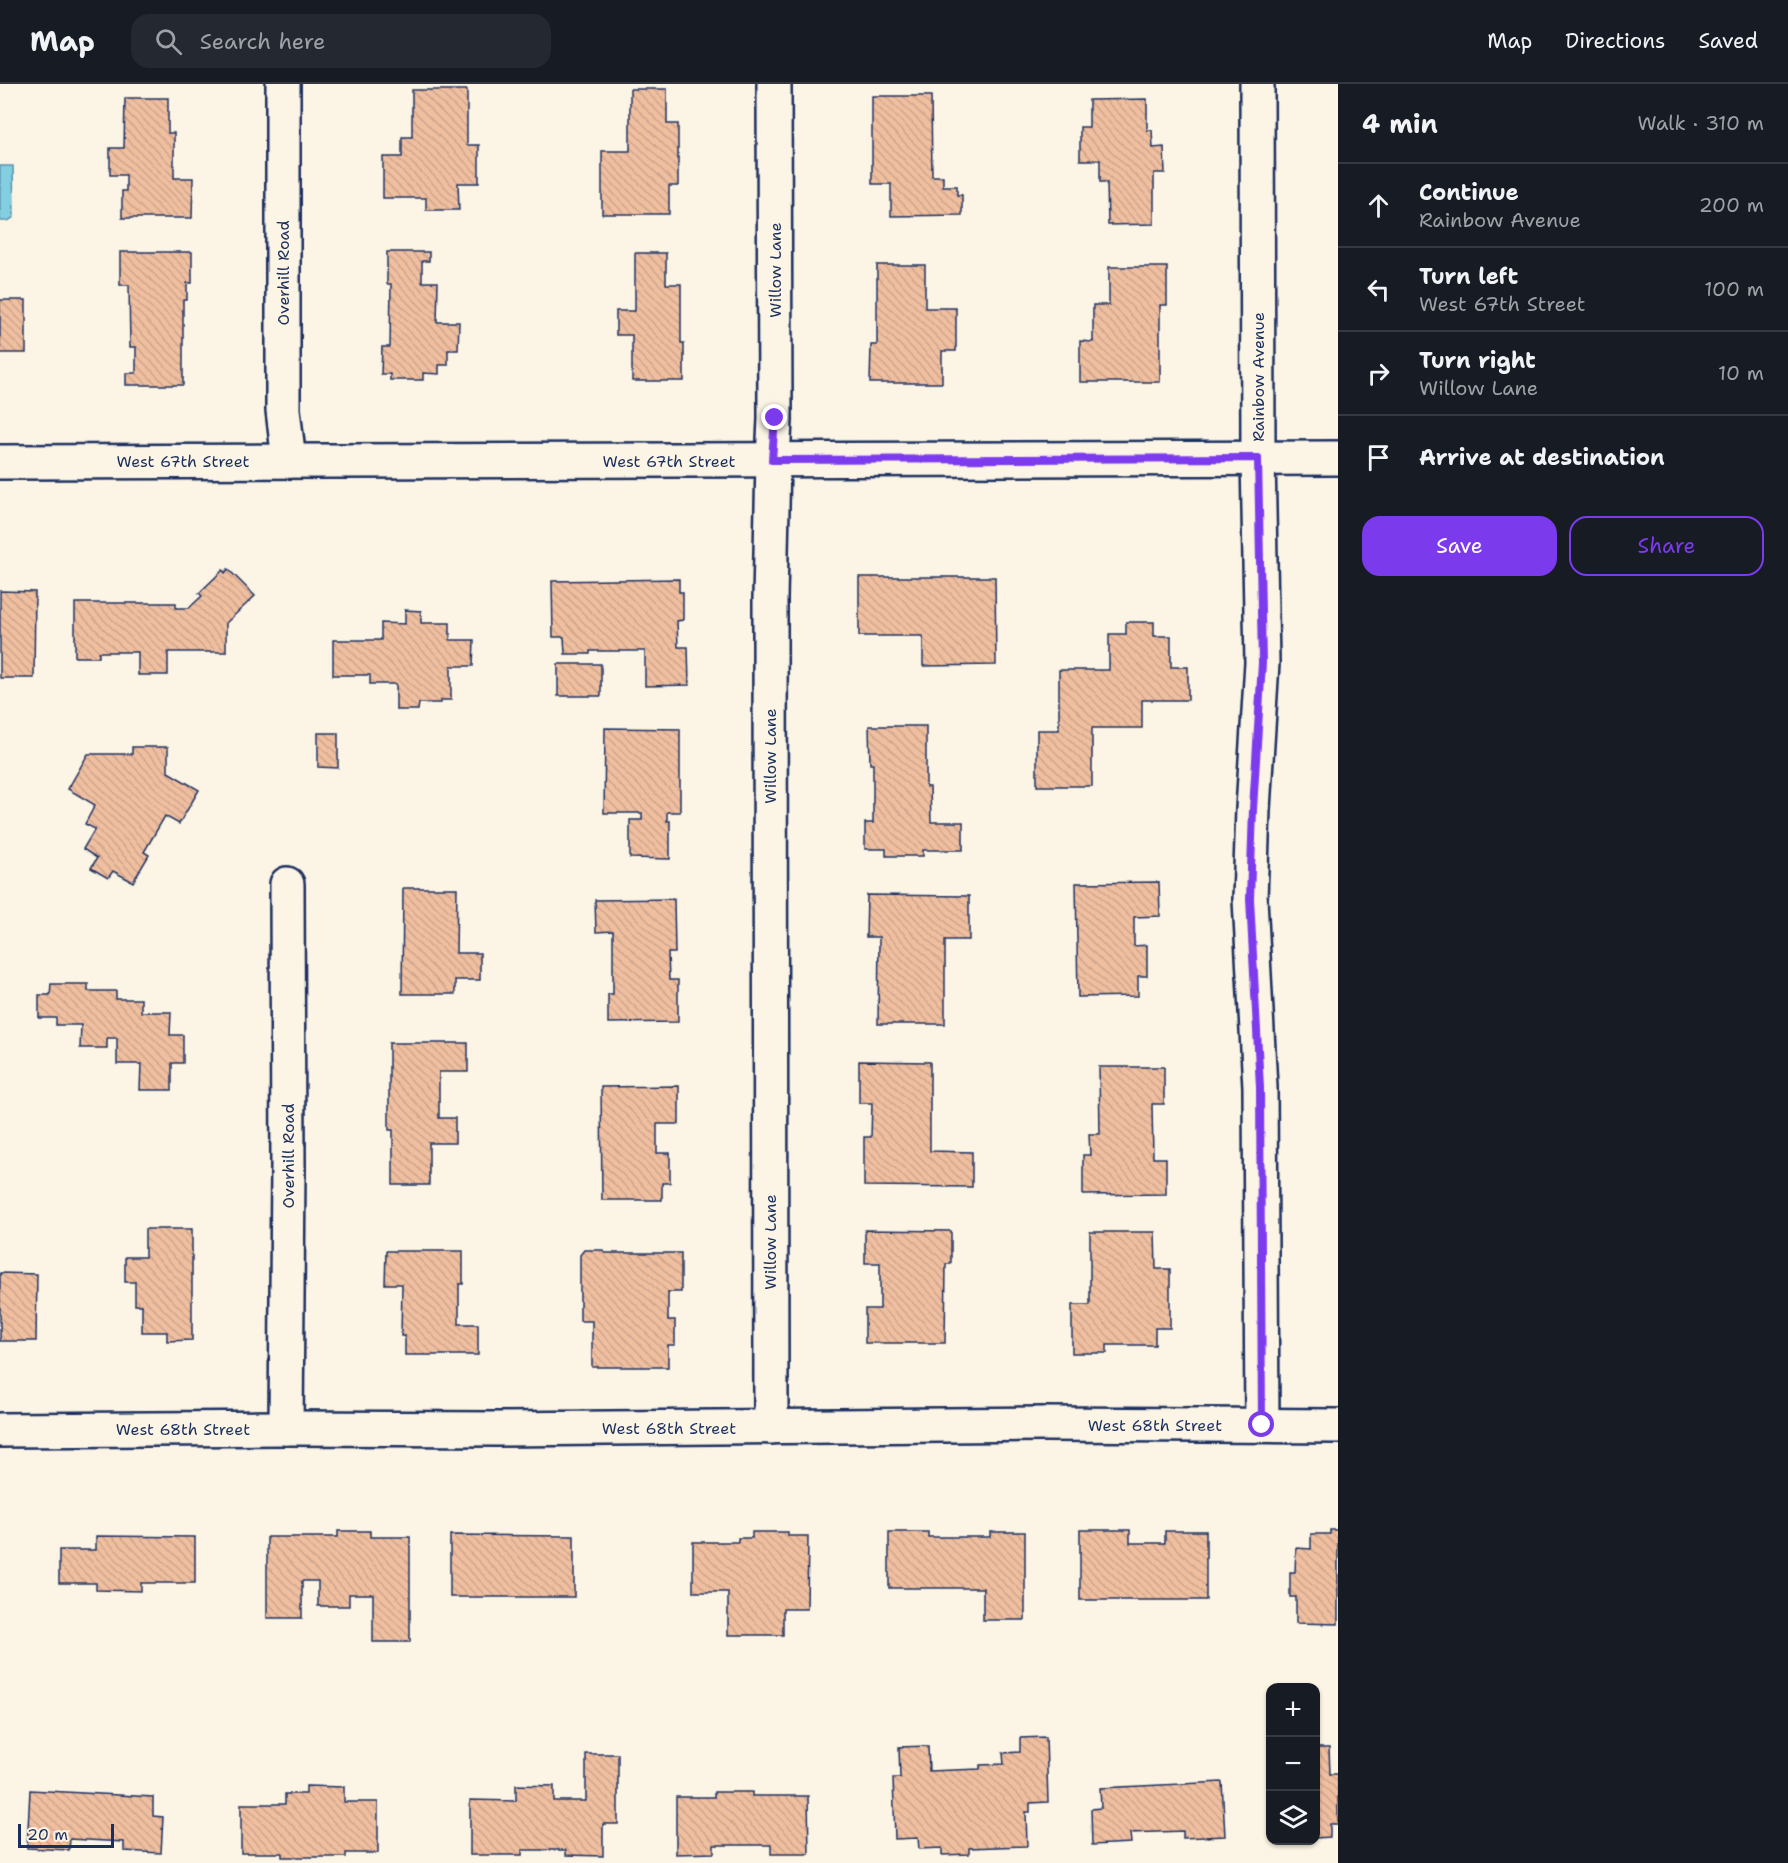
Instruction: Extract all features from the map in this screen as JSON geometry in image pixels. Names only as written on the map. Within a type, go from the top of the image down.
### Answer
[{"type":"street","name":"Overhill Road","points":[[283,84],[283,410],[289,461]]},
{"type":"street","name":"Willow Lane","points":[[771,1427],[770,623],[772,460],[775,418],[774,84]]},
{"type":"street","name":"Rainbow Avenue","points":[[1257,84],[1258,458],[1262,663],[1250,899],[1260,1087],[1262,1425]]},
{"type":"street","name":"West 67th Street","points":[[0,462],[1338,459]]},
{"type":"street","name":"Overhill Road","points":[[286,1428],[287,884]]},
{"type":"street","name":"West 68th Street","points":[[0,1430],[500,1429],[1045,1424],[1338,1426]]},
{"type":"water","points":[[0,166],[13,166],[14,217],[8,221],[0,221]]},
{"type":"building","points":[[630,89],[667,89],[667,124],[678,124],[678,186],[669,186],[669,214],[602,214],[602,151],[630,151]]},
{"type":"building","points":[[412,90],[467,90],[467,145],[479,145],[479,183],[458,183],[459,210],[426,210],[426,198],[383,198],[383,157],[402,157],[402,137],[412,137]]},
{"type":"building","points":[[872,96],[931,96],[932,176],[943,176],[943,186],[957,186],[957,195],[962,195],[962,215],[891,216],[891,184],[872,184]]},
{"type":"building","points":[[125,98],[168,98],[168,133],[174,133],[174,178],[193,178],[192,218],[122,218],[122,191],[126,191],[126,175],[110,175],[110,148],[124,148]]},
{"type":"building","points":[[1147,99],[1147,130],[1152,130],[1153,148],[1164,147],[1165,173],[1154,173],[1154,224],[1108,225],[1107,182],[1100,182],[1100,160],[1080,160],[1080,127],[1089,127],[1089,100]]},
{"type":"building","points":[[120,252],[192,252],[192,283],[187,283],[187,300],[183,300],[183,385],[126,385],[126,373],[136,373],[136,347],[130,347],[129,285],[120,285]]},
{"type":"building","points":[[387,252],[429,252],[429,261],[422,261],[422,282],[438,282],[437,322],[459,322],[458,350],[448,350],[448,365],[439,365],[439,374],[423,373],[423,380],[390,380],[390,374],[381,374],[382,347],[390,347],[391,284],[387,284]]},
{"type":"building","points":[[635,253],[666,253],[666,284],[681,284],[681,343],[684,343],[684,381],[632,381],[632,335],[616,335],[616,311],[635,311]]},
{"type":"building","points":[[877,265],[925,265],[925,308],[956,308],[956,351],[942,351],[942,383],[870,383],[871,345],[877,345]]},
{"type":"building","points":[[1109,267],[1167,267],[1167,305],[1160,305],[1160,382],[1080,382],[1080,341],[1093,342],[1093,305],[1109,305]]},
{"type":"building","points":[[0,300],[26,300],[26,353],[0,353]]},
{"type":"building","points":[[228,569],[255,596],[226,623],[226,652],[168,652],[168,675],[138,675],[138,652],[99,652],[99,657],[75,657],[75,603],[176,603],[176,608],[189,608],[202,596],[199,593],[223,570],[225,573]]},
{"type":"building","points":[[859,577],[995,577],[996,665],[923,666],[923,636],[859,636]]},
{"type":"building","points":[[679,579],[679,592],[683,592],[683,620],[677,621],[678,647],[688,647],[689,685],[645,686],[645,651],[590,651],[590,654],[565,654],[564,637],[553,637],[552,581]]},
{"type":"building","points":[[0,591],[35,592],[34,678],[0,678]]},
{"type":"building","points":[[405,610],[421,611],[421,623],[450,623],[450,640],[474,640],[473,666],[451,666],[451,700],[441,700],[441,703],[419,703],[418,710],[396,710],[396,684],[370,684],[370,675],[333,675],[333,640],[381,640],[381,623],[405,624]]},
{"type":"building","points":[[1126,622],[1154,622],[1154,636],[1171,636],[1171,667],[1188,667],[1188,700],[1142,700],[1142,728],[1092,728],[1092,786],[1037,786],[1037,730],[1059,730],[1059,670],[1109,670],[1109,634],[1126,634]]},
{"type":"building","points":[[558,664],[601,664],[601,696],[558,696]]},
{"type":"building","points":[[869,726],[926,726],[926,787],[930,787],[931,822],[963,822],[963,850],[923,850],[923,856],[886,856],[886,849],[865,849],[865,823],[873,823],[873,764],[870,764]]},
{"type":"building","points":[[605,728],[680,729],[680,812],[667,812],[667,821],[670,821],[670,859],[630,858],[630,820],[642,820],[642,813],[604,813]]},
{"type":"building","points":[[318,733],[338,733],[338,768],[318,767]]},
{"type":"building","points":[[132,747],[168,747],[168,772],[199,790],[179,824],[165,816],[144,852],[149,855],[133,882],[113,871],[108,878],[91,868],[97,858],[83,849],[95,829],[85,824],[95,805],[68,789],[88,754],[132,754]]},
{"type":"building","points":[[1159,882],[1160,916],[1134,917],[1134,946],[1147,945],[1147,976],[1138,976],[1138,996],[1078,997],[1076,883]]},
{"type":"building","points":[[403,888],[457,888],[456,953],[480,953],[480,980],[455,980],[455,994],[402,994]]},
{"type":"building","points":[[867,895],[969,896],[969,940],[945,940],[945,1024],[878,1024],[879,937],[866,937]]},
{"type":"building","points":[[674,899],[675,953],[668,953],[669,980],[678,980],[678,1022],[608,1023],[608,994],[613,994],[613,931],[596,932],[595,900]]},
{"type":"building","points":[[51,984],[88,984],[88,991],[116,991],[116,999],[141,999],[141,1012],[171,1012],[170,1035],[183,1035],[183,1063],[172,1063],[172,1090],[140,1090],[141,1064],[117,1064],[117,1038],[107,1038],[107,1048],[80,1048],[81,1025],[56,1025],[56,1018],[39,1018],[39,995],[50,995]]},
{"type":"building","points":[[389,1043],[468,1043],[468,1072],[439,1072],[439,1118],[455,1118],[455,1143],[429,1143],[429,1185],[393,1185],[393,1130],[389,1130]]},
{"type":"building","points":[[859,1061],[930,1062],[930,1151],[972,1152],[972,1187],[864,1186],[864,1137],[871,1137],[872,1103],[859,1103]]},
{"type":"building","points":[[1099,1067],[1164,1067],[1164,1104],[1152,1104],[1153,1158],[1166,1158],[1166,1194],[1083,1195],[1083,1155],[1090,1155],[1089,1134],[1100,1134]]},
{"type":"building","points":[[679,1086],[679,1124],[657,1124],[657,1153],[670,1153],[670,1183],[662,1183],[662,1200],[602,1200],[601,1087]]},
{"type":"building","points":[[145,1229],[192,1229],[192,1340],[167,1341],[167,1332],[142,1332],[142,1305],[135,1305],[135,1282],[125,1282],[125,1257],[145,1257]]},
{"type":"building","points":[[865,1230],[951,1231],[951,1264],[946,1264],[945,1343],[865,1343],[865,1309],[880,1309],[880,1263],[865,1263]]},
{"type":"building","points":[[1090,1232],[1155,1232],[1156,1269],[1170,1269],[1170,1328],[1155,1328],[1155,1345],[1107,1345],[1107,1353],[1072,1353],[1072,1305],[1090,1305]]},
{"type":"building","points":[[584,1250],[602,1250],[605,1253],[681,1253],[681,1292],[668,1292],[668,1320],[675,1320],[675,1345],[668,1345],[668,1367],[592,1367],[592,1321],[580,1321],[580,1255]]},
{"type":"building","points":[[386,1251],[463,1251],[463,1284],[459,1284],[459,1324],[478,1324],[478,1355],[405,1355],[405,1336],[401,1336],[402,1284],[385,1284]]},
{"type":"building","points":[[0,1273],[37,1274],[36,1341],[0,1341]]},
{"type":"building","points":[[1080,1530],[1130,1530],[1130,1543],[1165,1543],[1165,1531],[1206,1531],[1206,1600],[1080,1600]]},
{"type":"building","points":[[1330,1530],[1338,1530],[1338,1624],[1296,1623],[1296,1597],[1290,1597],[1290,1572],[1295,1572],[1296,1548],[1311,1549],[1311,1534],[1330,1534]]},
{"type":"building","points":[[338,1531],[370,1531],[370,1537],[410,1537],[410,1642],[373,1642],[373,1594],[349,1594],[349,1606],[318,1606],[318,1581],[302,1581],[302,1618],[267,1618],[267,1537],[338,1537]]},
{"type":"building","points":[[752,1532],[788,1532],[788,1536],[808,1536],[807,1609],[783,1609],[783,1635],[728,1635],[728,1592],[693,1592],[693,1542],[738,1542],[738,1538],[752,1538]]},
{"type":"building","points":[[889,1532],[928,1532],[928,1537],[990,1537],[990,1532],[1025,1532],[1025,1620],[983,1620],[983,1588],[889,1588]]},
{"type":"building","points":[[450,1535],[574,1536],[574,1597],[450,1597]]},
{"type":"building","points":[[96,1536],[195,1537],[195,1583],[141,1583],[141,1591],[96,1590],[96,1583],[59,1583],[59,1550],[96,1550]]},
{"type":"building","points":[[1046,1737],[1048,1802],[1030,1803],[1030,1812],[1026,1812],[1027,1846],[969,1848],[969,1854],[942,1855],[942,1848],[919,1849],[918,1838],[895,1839],[893,1778],[900,1778],[899,1747],[928,1746],[929,1771],[980,1769],[980,1765],[1004,1764],[1003,1753],[1020,1752],[1020,1738]]},
{"type":"building","points":[[1320,1748],[1329,1748],[1330,1774],[1338,1774],[1338,1824],[1330,1824],[1330,1837],[1320,1838]]},
{"type":"building","points":[[586,1754],[618,1754],[618,1824],[603,1824],[603,1856],[566,1855],[566,1850],[522,1850],[522,1855],[470,1855],[470,1800],[516,1801],[516,1785],[554,1786],[554,1801],[586,1801]]},
{"type":"building","points":[[1222,1782],[1225,1836],[1183,1838],[1183,1831],[1130,1833],[1131,1843],[1092,1845],[1091,1809],[1101,1808],[1100,1788]]},
{"type":"building","points":[[306,1786],[344,1787],[344,1802],[378,1802],[378,1853],[346,1853],[346,1857],[282,1857],[282,1853],[241,1853],[241,1804],[285,1804],[285,1794],[306,1794]]},
{"type":"building","points":[[30,1790],[153,1797],[153,1816],[163,1817],[161,1853],[124,1851],[124,1842],[70,1839],[69,1850],[27,1848]]},
{"type":"building","points":[[714,1792],[752,1792],[752,1796],[808,1796],[809,1854],[771,1854],[771,1845],[714,1845],[714,1853],[676,1854],[676,1797],[714,1797]]},
{"type":"route","points":[[775,418],[772,460],[1258,458],[1262,663],[1250,899],[1260,1087],[1262,1425]]}]
